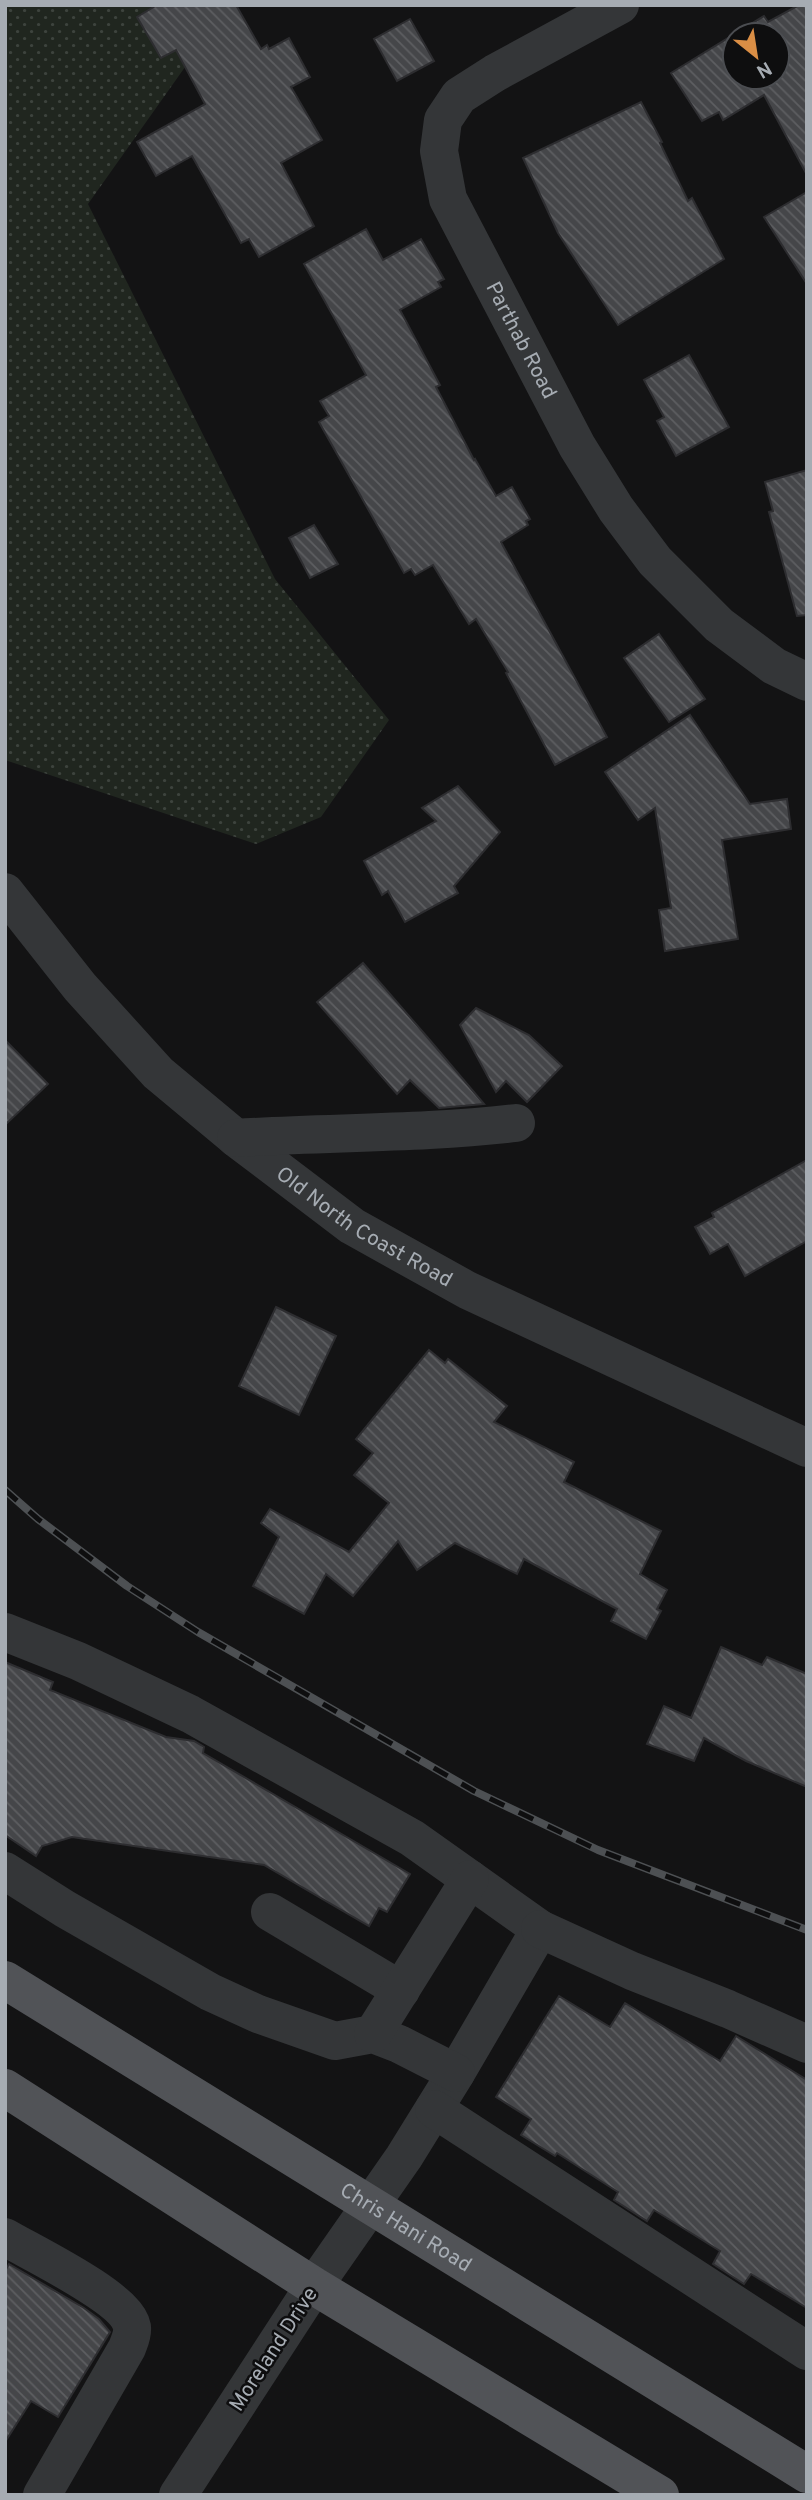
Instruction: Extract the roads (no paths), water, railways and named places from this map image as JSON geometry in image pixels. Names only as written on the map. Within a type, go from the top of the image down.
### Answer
[{"type":"main road","name":"Chris Hani Road","points":[[5,1980],[807,2474]]},
{"type":"main road","points":[[5,2088],[314,2286],[660,2495]]},
{"type":"street","name":"Parthab Road","points":[[620,5],[495,73],[459,96],[443,120],[439,150],[448,199],[577,446],[616,509],[655,561],[719,625],[774,666],[807,682]]},
{"type":"street","name":"Old North Coast Road","points":[[5,892],[79,987],[158,1073],[236,1138],[352,1226],[467,1290],[807,1448]]},
{"type":"street","points":[[236,1138],[454,1130],[516,1123]]},
{"type":"street","points":[[5,1632],[78,1661],[190,1714],[412,1838],[540,1928],[632,1971],[807,2044]]},
{"type":"street","points":[[5,1871],[65,1909],[176,1972],[258,2014],[335,2041],[373,2034],[456,2073]]},
{"type":"street","points":[[373,2034],[470,1879]]},
{"type":"street","points":[[270,1912],[401,1990]]},
{"type":"street","name":"Moreland Drive","points":[[178,2495],[314,2286],[434,2109],[540,1928]]},
{"type":"street","points":[[434,2109],[807,2351]]},
{"type":"street","points":[[5,2237],[96,2289],[120,2306],[132,2326],[132,2336],[127,2348],[42,2495]]},
{"type":"railway","points":[[5,1490],[38,1519],[127,1586],[198,1632],[474,1791],[598,1850],[807,1930]]}]
